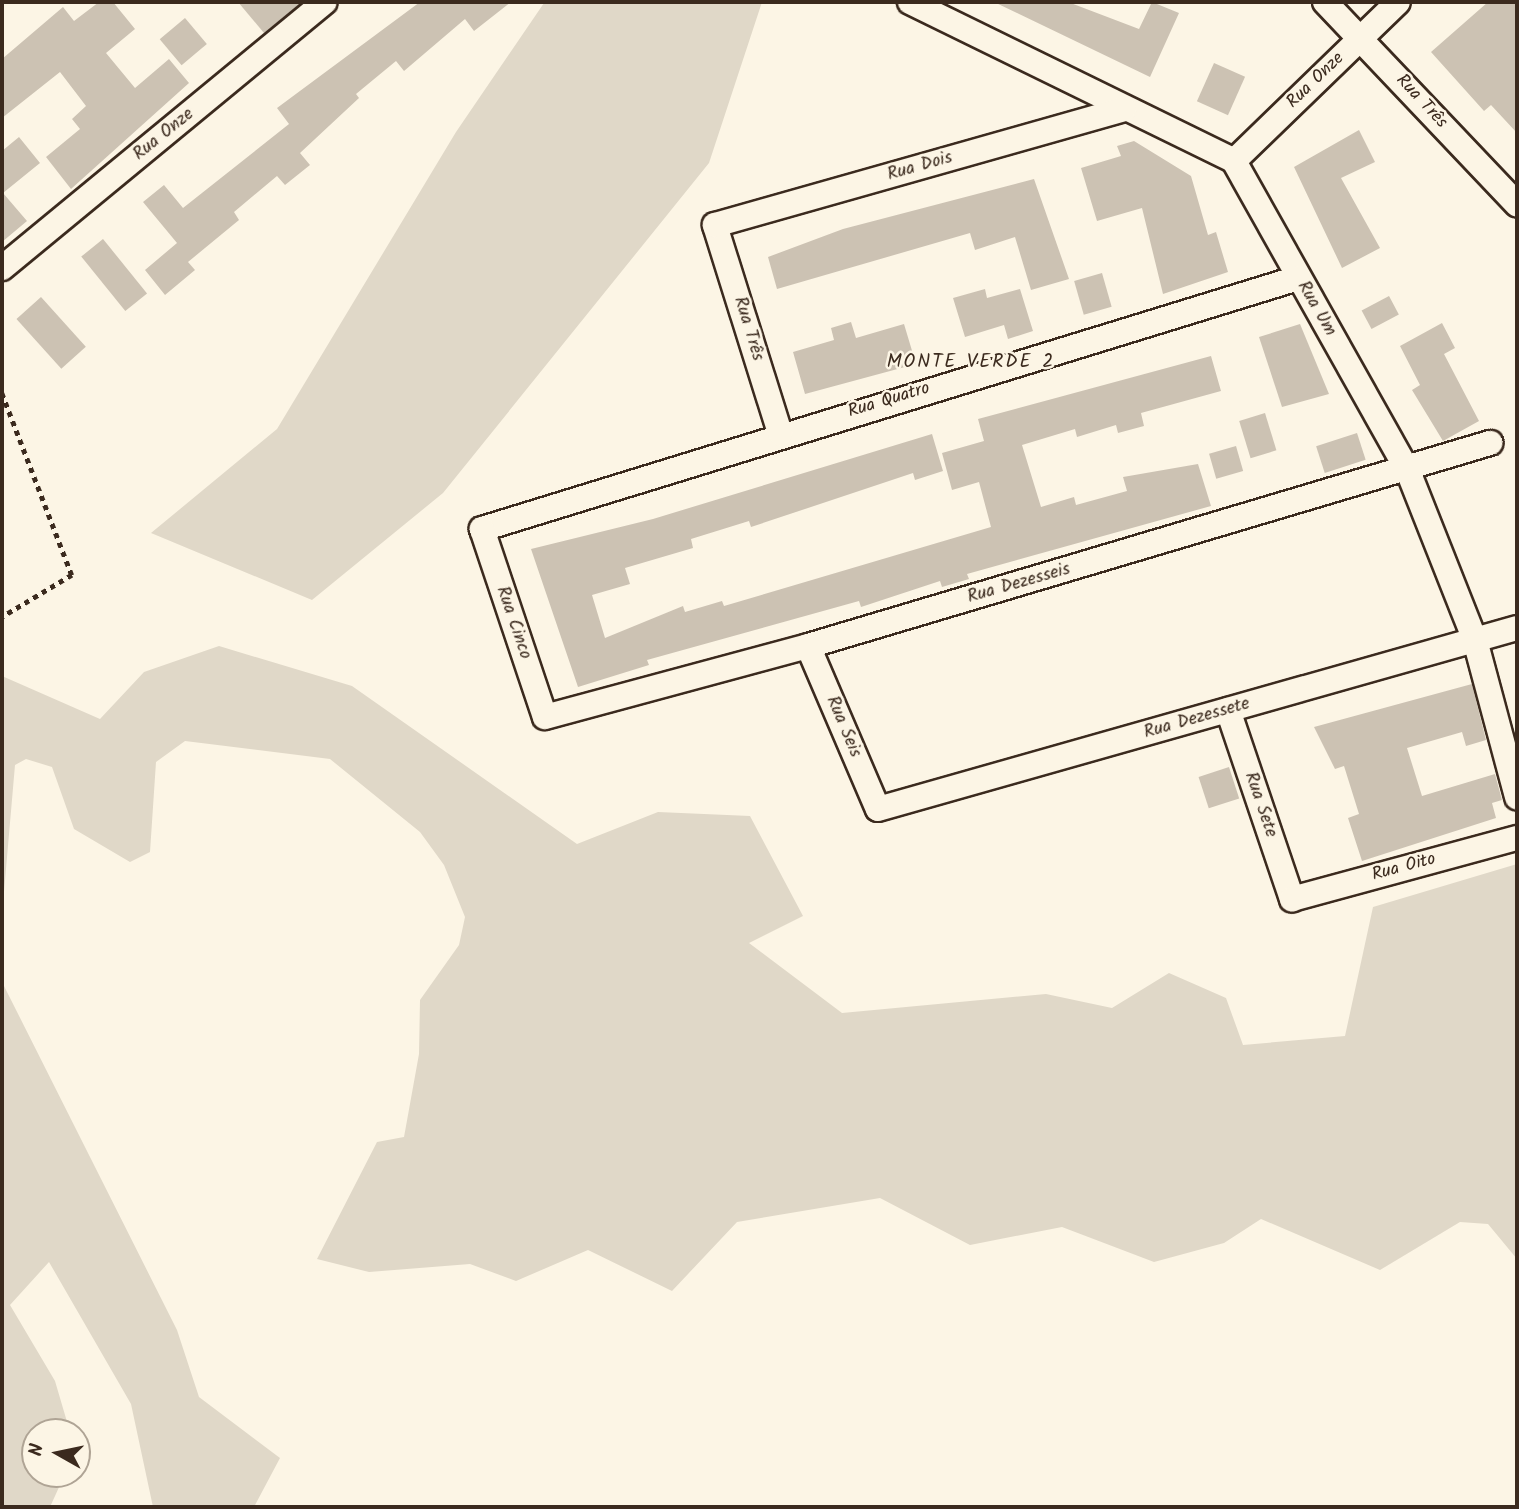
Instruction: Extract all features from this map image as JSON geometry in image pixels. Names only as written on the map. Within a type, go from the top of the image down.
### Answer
[{"type":"street","name":"Rua Onze","points":[[2,268],[326,2]]},
{"type":"street","points":[[910,2],[1234,161]]},
{"type":"street","name":"Rua Três","points":[[1325,2],[1514,195]]},
{"type":"street","name":"Rua Onze","points":[[1234,161],[1398,2]]},
{"type":"street","name":"Rua Dois","points":[[715,225],[1124,109]]},
{"type":"street","name":"Rua Um","points":[[1234,161],[1408,471],[1475,640],[1517,797]]},
{"type":"street","name":"Rua Três","points":[[715,225],[780,433]]},
{"type":"street","name":"Rua Quatro","points":[[482,529],[780,433],[1298,278]]},
{"type":"street","name":"Rua Dezesseis","points":[[545,717],[808,646],[1408,471],[1490,443]]},
{"type":"street","name":"Rua Cinco","points":[[482,529],[545,717]]},
{"type":"street","name":"Rua Dezessete","points":[[878,808],[1517,628]]},
{"type":"street","name":"Rua Seis","points":[[808,646],[878,808]]},
{"type":"street","name":"Rua Sete","points":[[1228,710],[1292,899]]},
{"type":"street","name":"Rua Oito","points":[[1292,899],[1517,838]]},
{"type":"path","points":[[2,393],[72,575],[2,617]]},
{"type":"shaded area","points":[[762,2],[709,163],[443,493],[312,600],[151,533],[277,429],[456,132],[544,3]]},
{"type":"shaded area","points":[[219,646],[352,686],[577,844],[658,812],[750,816],[803,916],[749,943],[842,1013],[1046,994],[1112,1008],[1169,973],[1226,998],[1243,1045],[1345,1036],[1373,907],[1517,864],[1517,1259],[1488,1224],[1460,1222],[1380,1270],[1261,1219],[1224,1243],[1154,1262],[1062,1227],[970,1245],[880,1198],[737,1222],[672,1291],[588,1250],[516,1281],[470,1264],[369,1272],[317,1259],[377,1142],[404,1137],[419,1054],[420,1000],[459,945],[465,917],[444,865],[420,832],[330,759],[185,741],[156,762],[150,852],[130,862],[74,829],[52,767],[26,759],[15,765],[2,915],[2,676],[100,719],[144,672]]},
{"type":"shaded area","points":[[2,982],[177,1330],[199,1397],[280,1458],[254,1507],[153,1507],[131,1404],[49,1262],[10,1305],[55,1381],[66,1418],[21,1418],[21,1488],[59,1488],[50,1507],[2,1507]]},
{"type":"building","points":[[99,2],[113,2],[135,29],[106,53],[135,88],[169,59],[189,83],[71,189],[46,157],[80,129],[72,119],[86,106],[60,72],[2,118],[2,59],[63,7],[74,21]]},
{"type":"building","points":[[238,2],[302,2],[264,33]]},
{"type":"building","points":[[420,2],[511,2],[474,31],[465,19],[404,71],[396,61],[356,94],[359,98],[300,153],[310,165],[285,185],[277,176],[234,212],[239,220],[188,262],[195,270],[165,295],[145,270],[177,243],[143,202],[164,185],[183,208],[289,124],[277,108]]},
{"type":"building","points":[[994,2],[1068,2],[1139,29],[1152,2],[1179,13],[1150,77]]},
{"type":"building","points":[[1488,2],[1517,2],[1517,133],[1491,105],[1484,111],[1431,52]]},
{"type":"building","points":[[185,18],[207,44],[182,65],[160,39]]},
{"type":"building","points":[[1214,63],[1245,77],[1228,115],[1197,101]]},
{"type":"building","points":[[1359,130],[1375,162],[1341,178],[1380,248],[1342,268],[1294,167]]},
{"type":"building","points":[[19,137],[40,163],[3,193],[27,221],[2,242],[2,151]]},
{"type":"building","points":[[1134,141],[1191,176],[1208,235],[1216,232],[1228,272],[1163,294],[1142,208],[1097,221],[1081,168],[1121,156],[1117,146]]},
{"type":"building","points":[[1034,179],[1069,279],[1031,290],[1015,237],[975,250],[970,233],[777,289],[768,257],[843,229]]},
{"type":"building","points":[[103,239],[147,293],[125,311],[81,257]]},
{"type":"building","points":[[1102,273],[1112,307],[1084,315],[1074,281]]},
{"type":"building","points":[[985,289],[987,298],[1020,289],[1033,331],[1008,339],[1004,325],[965,337],[953,298]]},
{"type":"building","points":[[1389,296],[1399,315],[1371,329],[1362,311]]},
{"type":"building","points":[[41,297],[86,347],[61,369],[16,319]]},
{"type":"building","points":[[851,322],[856,338],[904,324],[916,364],[805,394],[793,352],[834,340],[831,328]]},
{"type":"building","points":[[1442,323],[1455,348],[1444,354],[1479,421],[1443,441],[1412,390],[1420,385],[1400,346]]},
{"type":"building","points":[[1300,324],[1329,394],[1282,407],[1259,337]]},
{"type":"building","points":[[1211,356],[1221,391],[1141,413],[1144,426],[1118,433],[1116,425],[1077,437],[1075,429],[1022,445],[1041,507],[1074,497],[1076,505],[1127,491],[1123,477],[1198,464],[1211,506],[967,574],[969,579],[942,587],[940,581],[861,607],[859,601],[647,660],[649,665],[578,687],[531,549],[653,519],[932,434],[943,471],[915,480],[913,473],[751,527],[749,521],[691,539],[693,548],[625,568],[630,584],[592,595],[605,638],[683,606],[685,612],[722,601],[724,606],[991,527],[979,482],[952,490],[942,453],[984,441],[978,419]]},
{"type":"building","points":[[1265,413],[1276,450],[1251,458],[1239,421]]},
{"type":"building","points":[[1357,433],[1366,460],[1325,473],[1316,446]]},
{"type":"building","points":[[1236,446],[1243,471],[1216,479],[1209,454]]},
{"type":"building","points":[[1472,684],[1486,740],[1466,746],[1462,732],[1407,748],[1422,796],[1495,774],[1502,800],[1492,803],[1496,818],[1362,861],[1348,818],[1359,814],[1344,766],[1335,769],[1314,727]]},
{"type":"building","points":[[1229,767],[1239,798],[1209,808],[1199,777]]},
{"type":"district","name":"MONTE VERDE 2","points":[[971,363]]}]
